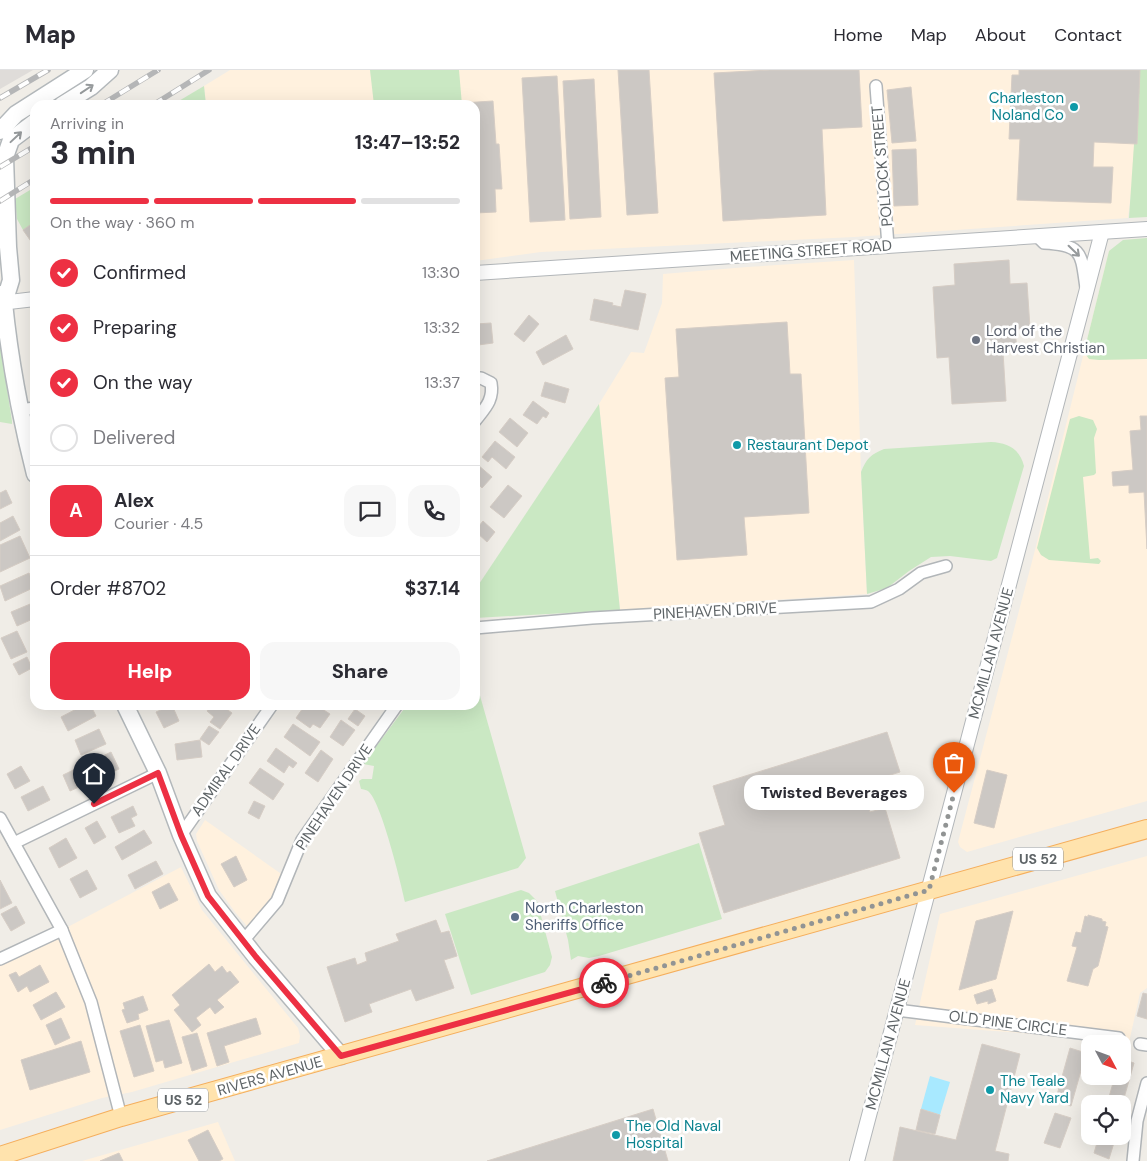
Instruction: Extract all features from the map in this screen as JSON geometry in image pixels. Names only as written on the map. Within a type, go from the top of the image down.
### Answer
[{"type":"main road","points":[[38,100],[85,70]]},
{"type":"main road","points":[[70,100],[91,87],[110,70]]},
{"type":"main road","points":[[0,131],[16,114],[30,105]]},
{"type":"main road","points":[[30,126],[11,140],[5,157],[11,280],[1,300],[10,357],[27,409],[30,433]]},
{"type":"main road","points":[[127,710],[158,773],[181,835],[208,896],[341,1056]]},
{"type":"main road","name":"RIVERS AVENUE","points":[[0,1156],[121,1117],[1147,829]]},
{"type":"street","name":"POLLOCK STREET","points":[[876,86],[888,246]]},
{"type":"street","name":"MEETING STREET ROAD","points":[[480,273],[1147,229]]},
{"type":"street","name":"MCMILLAN AVENUE","points":[[857,1161],[1102,232]]},
{"type":"street","points":[[1037,236],[1044,243],[1064,244],[1075,250],[1081,258],[1086,291]]},
{"type":"street","points":[[1,300],[30,299]]},
{"type":"street","points":[[480,378],[491,382],[493,392],[489,403],[480,415]]},
{"type":"street","name":"PINEHAVEN DRIVE","points":[[480,628],[592,618],[871,602],[899,589],[921,573],[946,566]]},
{"type":"street","name":"ADMIRAL DRIVE","points":[[181,835],[268,710]]},
{"type":"street","name":"PINEHAVEN DRIVE","points":[[244,941],[277,902],[302,840],[393,710]]},
{"type":"street","points":[[14,843],[158,773]]},
{"type":"street","points":[[0,818],[62,930],[91,1002],[121,1117]]},
{"type":"street","points":[[0,959],[62,930]]},
{"type":"street","name":"OLD PINE CIRCLE","points":[[897,1010],[1095,1035]]},
{"type":"street","points":[[1133,1161],[1137,1121],[1147,1083]]},
{"type":"shaded area","points":[[0,70],[33,70],[0,89]]},
{"type":"shaded area","points":[[230,70],[1140,70],[1137,144],[1128,218],[854,237],[541,252],[480,260],[480,100],[205,100],[204,86]]},
{"type":"shaded area","points":[[1147,238],[1147,801],[967,852],[960,847],[958,842],[1035,550],[1109,251]]},
{"type":"shaded area","points":[[854,260],[867,594],[620,610],[599,404],[631,352],[644,353],[662,303],[663,274]]},
{"type":"shaded area","points":[[205,820],[287,878],[252,932],[219,890],[197,841],[196,834]]},
{"type":"shaded area","points":[[1147,856],[1147,988],[1140,993],[1131,1035],[1081,1035],[1081,1040],[1059,1036],[915,1025],[940,914]]},
{"type":"shaded area","points":[[181,867],[202,910],[298,1028],[299,1043],[132,1092],[102,1098],[0,1130],[0,959],[62,930]]},
{"type":"shaded area","points":[[218,1122],[235,1161],[82,1161]]},
{"type":"green space","points":[[370,70],[459,70],[462,100],[373,100]]},
{"type":"green space","points":[[1139,70],[1147,70],[1147,217],[1129,218]]},
{"type":"green space","points":[[204,86],[205,100],[180,100]]},
{"type":"green space","points":[[30,190],[30,226],[23,230],[17,219],[15,199]]},
{"type":"green space","points":[[1147,238],[1147,359],[1089,359],[1084,352],[1109,251],[1123,240]]},
{"type":"green space","points":[[0,344],[12,421],[12,424],[0,422]]},
{"type":"green space","points":[[599,404],[620,610],[480,618],[480,582]]},
{"type":"green space","points":[[1079,416],[1093,420],[1097,429],[1094,438],[1096,473],[1083,477],[1090,559],[1098,558],[1101,561],[1099,564],[1049,560],[1041,555],[1037,548],[1070,419]]},
{"type":"green space","points":[[991,442],[1012,448],[1020,455],[1024,466],[997,558],[991,561],[950,556],[931,557],[887,588],[867,594],[861,472],[867,460],[884,449]]},
{"type":"green space","points":[[480,696],[526,858],[518,868],[405,902],[390,843],[379,810],[368,791],[361,789],[359,781],[362,779],[372,779],[374,766],[363,764],[403,710],[480,710]]},
{"type":"green space","points":[[699,843],[722,919],[599,956],[589,958],[578,956],[571,960],[568,940],[555,891]]},
{"type":"green space","points":[[521,890],[529,893],[537,901],[552,957],[550,965],[545,972],[471,995],[445,914]]},
{"type":"water","points":[[930,1076],[950,1082],[940,1115],[921,1109]]},
{"type":"building","points":[[618,70],[649,70],[658,213],[627,215]]},
{"type":"building","points":[[770,70],[859,70],[862,127],[822,129],[826,215],[723,221],[714,73]]},
{"type":"building","name":"Charleston Noland Co","points":[[1019,70],[1140,70],[1137,144],[1094,142],[1093,167],[1113,167],[1111,203],[1017,200],[1020,139],[1009,139],[1012,75],[1019,75]]},
{"type":"building","points":[[557,76],[565,220],[530,222],[522,78]]},
{"type":"building","points":[[594,79],[601,217],[570,219],[563,81]]},
{"type":"building","points":[[911,87],[916,141],[892,143],[887,90]]},
{"type":"building","points":[[493,101],[496,144],[499,144],[502,189],[495,189],[496,212],[480,213],[480,102]]},
{"type":"building","points":[[916,149],[918,205],[894,206],[892,150]]},
{"type":"building","points":[[30,225],[30,240],[23,230]]},
{"type":"building","name":"Lord of the Harvest Christian","points":[[1009,260],[1010,284],[1027,283],[1030,328],[1015,329],[1017,351],[1003,352],[1006,401],[952,404],[949,357],[937,358],[933,287],[955,285],[954,264]]},
{"type":"building","points":[[625,290],[646,294],[638,330],[590,320],[594,299],[613,303],[612,305],[621,307]]},
{"type":"building","points":[[529,315],[539,324],[524,342],[514,334]]},
{"type":"building","name":"Restaurant Depot","points":[[787,322],[790,374],[801,374],[809,513],[744,517],[747,555],[677,560],[665,378],[679,377],[676,329]]},
{"type":"building","points":[[491,323],[493,343],[480,345],[480,324]]},
{"type":"building","points":[[566,335],[573,349],[543,365],[536,352]]},
{"type":"building","points":[[545,382],[569,389],[565,403],[541,396]]},
{"type":"building","points":[[533,401],[549,413],[546,418],[543,416],[537,424],[523,415]]},
{"type":"building","points":[[1140,416],[1147,416],[1147,549],[1144,492],[1129,493],[1129,485],[1113,486],[1112,472],[1133,470],[1130,431],[1141,430]]},
{"type":"building","points":[[510,418],[528,433],[517,447],[499,432]]},
{"type":"building","points":[[495,441],[515,457],[506,469],[492,457],[488,462],[482,457]]},
{"type":"building","points":[[480,467],[492,477],[482,488],[480,486]]},
{"type":"building","points":[[508,485],[522,496],[504,518],[490,507]]},
{"type":"building","points":[[6,490],[12,503],[0,509],[0,493]]},
{"type":"building","points":[[13,516],[20,530],[0,541],[0,523]]},
{"type":"building","points":[[483,521],[495,532],[487,542],[480,536],[480,525]]},
{"type":"building","points":[[20,536],[30,558],[0,572],[0,545]]},
{"type":"building","points":[[29,573],[30,575],[30,589],[5,601],[0,586]]},
{"type":"building","points":[[30,604],[30,620],[17,626],[11,612]]},
{"type":"building","points":[[17,631],[27,652],[11,659],[1,638]]},
{"type":"building","points":[[27,657],[30,669],[19,675],[13,664]]},
{"type":"building","points":[[74,710],[93,710],[96,716],[68,731],[61,717]]},
{"type":"building","points":[[174,710],[179,721],[164,728],[156,712]]},
{"type":"building","points":[[228,710],[232,713],[220,729],[210,722],[214,717],[207,711]]},
{"type":"building","points":[[302,710],[324,710],[330,714],[320,728],[313,724],[310,728],[296,718]]},
{"type":"building","points":[[354,710],[365,716],[358,726],[348,719]]},
{"type":"building","points":[[341,720],[355,730],[343,746],[330,737]]},
{"type":"building","points":[[293,724],[320,742],[310,756],[284,737]]},
{"type":"building","points":[[209,726],[219,732],[209,745],[200,739]]},
{"type":"building","points":[[99,729],[106,744],[81,755],[75,740]]},
{"type":"building","points":[[887,732],[900,772],[861,784],[870,812],[885,808],[900,858],[724,913],[699,833],[725,825],[713,786]]},
{"type":"building","points":[[200,740],[202,757],[177,760],[175,744]]},
{"type":"building","points":[[276,748],[297,763],[293,768],[289,765],[284,773],[267,761]]},
{"type":"building","points":[[321,750],[333,759],[318,782],[305,773]]},
{"type":"building","points":[[111,752],[119,769],[70,791],[63,775]]},
{"type":"building","points":[[21,766],[30,781],[15,789],[7,774]]},
{"type":"building","points":[[260,768],[284,784],[273,800],[249,783]]},
{"type":"building","points":[[987,770],[1007,775],[994,828],[974,823]]},
{"type":"building","points":[[43,786],[50,800],[28,811],[21,797]]},
{"type":"building","points":[[254,801],[265,806],[259,819],[248,813]]},
{"type":"building","points":[[133,806],[137,815],[131,818],[135,826],[119,833],[111,817]]},
{"type":"building","points":[[97,821],[106,837],[94,844],[85,828]]},
{"type":"building","points":[[144,830],[152,843],[122,860],[115,847]]},
{"type":"building","points":[[66,838],[77,858],[59,868],[49,848]]},
{"type":"building","points":[[236,856],[247,880],[234,887],[221,864]]},
{"type":"building","points":[[156,861],[163,874],[135,889],[128,875]]},
{"type":"building","points":[[87,870],[97,889],[80,898],[70,879]]},
{"type":"building","points":[[0,880],[12,903],[0,909]]},
{"type":"building","points":[[169,883],[178,900],[160,909],[152,892]]},
{"type":"building","points":[[16,906],[25,923],[11,931],[1,914]]},
{"type":"building","points":[[1013,911],[996,979],[959,990],[976,921]]},
{"type":"building","points":[[1088,915],[1102,919],[1102,921],[1106,922],[1105,926],[1108,927],[1098,966],[1093,969],[1088,986],[1067,981],[1077,947],[1072,946],[1076,932],[1081,933],[1085,916],[1088,917]]},
{"type":"building","points":[[436,920],[441,933],[449,931],[457,956],[444,960],[454,988],[416,1001],[411,989],[369,1004],[372,1012],[345,1022],[327,967],[355,958],[357,965],[367,961],[365,953],[399,941],[396,934]]},
{"type":"building","points":[[209,964],[215,972],[222,966],[227,973],[230,971],[239,982],[217,1000],[224,1007],[215,1014],[210,1007],[196,1018],[201,1025],[192,1032],[174,1010],[180,1005],[172,995]]},
{"type":"building","points":[[40,965],[49,982],[30,992],[27,986],[18,992],[9,975],[16,972],[19,977]]},
{"type":"building","points":[[992,989],[996,1001],[988,1004],[988,1001],[977,1004],[974,995]]},
{"type":"building","points":[[56,992],[65,1007],[41,1020],[33,1005]]},
{"type":"building","points":[[1143,993],[1147,994],[1147,1019],[1137,1016]]},
{"type":"building","points":[[143,996],[148,1010],[138,1014],[139,1019],[127,1023],[122,1010],[125,1009],[123,1003]]},
{"type":"building","points":[[61,1018],[70,1038],[55,1045],[46,1025]]},
{"type":"building","points":[[256,1018],[261,1034],[224,1046],[229,1062],[217,1066],[207,1033]]},
{"type":"building","points":[[169,1020],[182,1063],[165,1068],[163,1060],[156,1062],[146,1026]]},
{"type":"building","points":[[140,1025],[154,1071],[134,1077],[120,1031]]},
{"type":"building","points":[[197,1033],[207,1066],[192,1071],[182,1037]]},
{"type":"building","points":[[81,1041],[90,1072],[30,1090],[21,1060]]},
{"type":"building","name":"The Teale Navy Yard","points":[[982,1044],[1020,1054],[995,1151],[1009,1154],[1008,1161],[893,1161],[900,1127],[956,1140]]},
{"type":"building","points":[[1070,1048],[1081,1051],[1081,1071],[1071,1106],[1055,1102]]},
{"type":"building","points":[[1131,1062],[1134,1063],[1131,1074]]},
{"type":"building","points":[[1112,1085],[1128,1085],[1125,1095],[1110,1095]]},
{"type":"building","name":"The Old Naval Hospital","points":[[653,1109],[668,1161],[487,1161]]},
{"type":"building","points":[[921,1109],[940,1115],[935,1134],[916,1130]]},
{"type":"building","points":[[1055,1113],[1071,1118],[1060,1148],[1044,1143]]},
{"type":"building","points":[[208,1130],[223,1159],[219,1161],[199,1161],[188,1140]]},
{"type":"building","points":[[1096,1145],[1113,1145],[1109,1159],[1094,1153]]},
{"type":"building","points":[[119,1153],[123,1161],[100,1161]]},
{"type":"railway","points":[[0,98],[48,70]]},
{"type":"railway","points":[[109,100],[158,70]]},
{"type":"railway","points":[[161,100],[209,70]]},
{"type":"railway","points":[[0,167],[30,149]]},
{"type":"railway","points":[[0,201],[30,182]]},
{"type":"way so far","points":[[604,983],[929,890],[954,793]]},
{"type":"place","name":"Charleston Noland Co","points":[[1074,107]]},
{"type":"place","name":"Lord of the Harvest Christian","points":[[976,340]]},
{"type":"place","name":"Restaurant Depot","points":[[737,445]]},
{"type":"place","name":"Twisted Beverages","points":[[954,793]]},
{"type":"place","name":"North Charleston Sheriffs Office","points":[[515,917]]},
{"type":"place","name":"The Teale Navy Yard","points":[[990,1090]]},
{"type":"place","name":"The Old Naval Hospital","points":[[616,1135]]},
{"type":"route","points":[[94,804],[158,773],[181,835],[208,896],[256,957],[341,1056],[604,983]]}]
